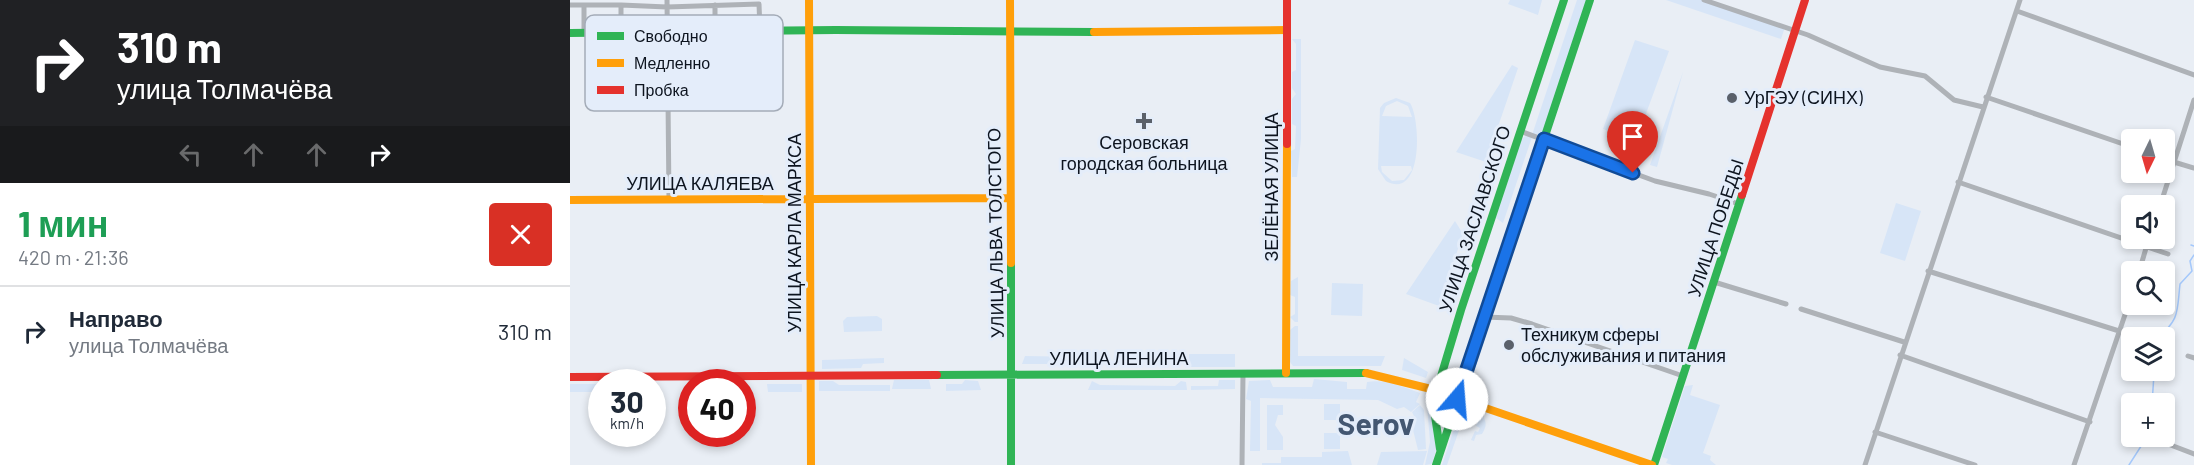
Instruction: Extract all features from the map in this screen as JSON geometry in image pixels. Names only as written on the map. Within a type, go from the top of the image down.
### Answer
[{"type":"street","name":"УЛИЦА КАРЛА МАРКСА","points":[[809,0],[811,465]]},
{"type":"street","name":"УЛИЦА ЛЬВА ТОЛСТОГО","points":[[1010,0],[1011,465]]},
{"type":"street","name":"ЗЕЛЁНАЯ УЛИЦА","points":[[1286,373],[1287,0]]},
{"type":"street","name":"УЛИЦА ЗАСЛАВСКОГО","points":[[1441,451],[1433,403],[1564,0]]},
{"type":"street","name":"УЛИЦА ЗАСЛАВСКОГО","points":[[1436,465],[1590,0]]},
{"type":"street","points":[[1704,0],[1795,30],[1856,54],[1880,67],[1925,76],[1954,100],[1983,107]]},
{"type":"street","name":"УЛИЦА ПОБЕДЫ","points":[[1653,465],[1805,0]]},
{"type":"street","points":[[1864,465],[2020,0]]},
{"type":"street","points":[[570,5],[759,4],[759,15]]},
{"type":"street","points":[[570,33],[584,33],[584,5]]},
{"type":"street","points":[[621,5],[621,15]]},
{"type":"street","points":[[715,5],[715,15]]},
{"type":"street","points":[[2017,11],[2194,75]]},
{"type":"street","points":[[783,30],[1010,32],[1287,30]]},
{"type":"street","points":[[1986,97],[2121,143]]},
{"type":"street","points":[[2194,100],[2175,162],[2194,168]]},
{"type":"street","points":[[668,111],[669,199]]},
{"type":"street","points":[[1520,131],[1655,182],[1709,194],[1739,204]]},
{"type":"street","points":[[1958,182],[2121,238]]},
{"type":"street","name":"УЛИЦА КАЛЯЕВА","points":[[570,200],[1010,198]]},
{"type":"street","points":[[2153,249],[2168,254]]},
{"type":"street","points":[[1928,271],[2120,331]]},
{"type":"street","points":[[1714,282],[1786,304]]},
{"type":"street","points":[[1801,309],[1904,342]]},
{"type":"street","points":[[2074,465],[2125,315]]},
{"type":"street","points":[[1484,317],[1511,318],[1532,324],[1683,376]]},
{"type":"street","points":[[1900,355],[2090,422]]},
{"type":"street","name":"УЛИЦА ЛЕНИНА","points":[[570,377],[1370,373],[1437,392],[1653,465]]},
{"type":"street","points":[[1242,465],[1243,374]]},
{"type":"street","points":[[1875,432],[1975,465]]},
{"type":"street","points":[[2175,447],[2194,454]]},
{"type":"shaded area","points":[[1510,0],[1542,0],[1538,15],[1508,4]]},
{"type":"shaded area","points":[[1577,0],[1590,0],[1544,139],[1532,135]]},
{"type":"shaded area","points":[[1666,0],[1704,0],[1785,27],[1781,39]]},
{"type":"shaded area","points":[[1292,39],[1301,39],[1301,139],[1297,177],[1292,177],[1291,151],[1295,149],[1296,126],[1292,124],[1292,99],[1296,94],[1292,88],[1292,72],[1296,70],[1296,44]]},
{"type":"shaded area","points":[[1635,40],[1669,51],[1636,141],[1603,129]]},
{"type":"shaded area","points":[[1512,65],[1518,68],[1486,162],[1456,152]]},
{"type":"shaded area","points":[[1683,72],[1657,167],[1650,165]]},
{"type":"shaded area","points":[[1396,98],[1410,103],[1414,112],[1417,140],[1413,170],[1407,180],[1398,184],[1386,181],[1378,169],[1380,108],[1384,103]],"holes":[[[1397,101],[1408,106],[1412,117],[1382,116],[1386,106]],[[1381,166],[1411,166],[1412,170],[1404,180],[1392,181],[1382,172]]]},
{"type":"shaded area","points":[[1525,136],[1532,137],[1503,223],[1496,218],[1521,140]]},
{"type":"shaded area","points":[[1896,203],[1921,211],[1905,261],[1880,253]]},
{"type":"shaded area","points":[[1455,221],[1463,234],[1439,306],[1406,294]]},
{"type":"shaded area","points":[[1298,277],[1298,322],[1295,322],[1290,317],[1295,314],[1295,297],[1290,295],[1291,281]]},
{"type":"shaded area","points":[[1332,283],[1363,284],[1362,316],[1331,315]]},
{"type":"shaded area","points":[[877,316],[882,319],[882,331],[844,332],[843,321],[847,317]]},
{"type":"shaded area","points":[[1298,326],[1298,356],[1385,356],[1381,366],[1293,366],[1290,362],[1290,330]]},
{"type":"shaded area","points":[[1189,354],[1235,354],[1235,367],[1189,367]]},
{"type":"shaded area","points":[[1025,356],[1085,357],[1085,364],[1022,364]]},
{"type":"shaded area","points":[[884,358],[884,363],[863,364],[861,368],[822,369],[822,360]]},
{"type":"shaded area","points":[[1404,358],[1428,372],[1426,378],[1402,370]]},
{"type":"shaded area","points":[[1314,379],[1347,382],[1347,389],[1366,389],[1367,382],[1394,384],[1420,393],[1416,402],[1420,404],[1411,412],[1404,407],[1397,409],[1378,400],[1260,398],[1260,451],[1250,451],[1251,401],[1246,399],[1249,381],[1270,380],[1273,387],[1312,387]]},
{"type":"shaded area","points":[[894,380],[929,380],[931,389],[892,389]]},
{"type":"shaded area","points":[[965,380],[978,381],[981,390],[946,391],[946,384],[962,384]]},
{"type":"shaded area","points":[[1219,380],[1235,380],[1235,389],[1191,390],[1191,386],[1218,386]]},
{"type":"shaded area","points":[[819,381],[833,381],[839,385],[890,385],[890,391],[819,391]]},
{"type":"shaded area","points":[[1092,381],[1100,385],[1175,386],[1181,381],[1186,382],[1187,390],[1088,390]]},
{"type":"shaded area","points":[[570,384],[588,384],[588,392],[570,392]]},
{"type":"shaded area","points":[[767,384],[802,384],[802,392],[768,392]]},
{"type":"shaded area","points":[[1693,385],[1690,395],[1720,405],[1703,453],[1711,456],[1710,460],[1716,465],[1672,465],[1666,463],[1668,459],[1662,457],[1685,386]]},
{"type":"shaded area","points":[[1324,404],[1340,404],[1340,420],[1324,420]]},
{"type":"shaded area","points":[[1430,404],[1437,447],[1432,464],[1425,465],[1430,442],[1427,405]]},
{"type":"shaded area","points":[[1267,405],[1283,405],[1283,415],[1278,415],[1275,425],[1283,437],[1283,450],[1267,450]]},
{"type":"shaded area","points":[[1420,405],[1424,410],[1426,449],[1418,450],[1412,426],[1415,418],[1412,412]]},
{"type":"shaded area","points":[[1466,409],[1481,413],[1486,424],[1485,428],[1482,434],[1476,435],[1474,441],[1471,440],[1475,431],[1478,432],[1480,428],[1476,426],[1479,418],[1465,413],[1447,465],[1442,465],[1460,411],[1465,412]]},
{"type":"shaded area","points":[[1324,433],[1340,433],[1340,449],[1324,449]]},
{"type":"shaded area","points":[[1348,451],[1352,465],[1262,465],[1262,463],[1281,463],[1281,457],[1322,457],[1322,452]]},
{"type":"shaded area","points":[[1427,451],[1423,465],[1377,465],[1381,452]]},
{"type":"waterway","points":[[2169,327],[2176,314],[2180,284],[2192,271],[2190,261],[2194,255]]},
{"type":"waterway","points":[[2153,393],[2154,381]]},
{"type":"waterway","points":[[2129,465],[2141,447]]},
{"type":"traffic: fast","points":[[1440,449],[1433,403],[1461,310],[1564,0]]},
{"type":"traffic: fast","points":[[1436,465],[1590,0]]},
{"type":"traffic: fast","points":[[783,31],[1094,32]]},
{"type":"traffic: fast","points":[[570,33],[585,33]]},
{"type":"traffic: fast","points":[[1654,465],[1742,195]]},
{"type":"traffic: fast","points":[[1011,263],[1011,465]]},
{"type":"traffic: fast","points":[[937,375],[1366,373]]},
{"type":"traffic: slow","points":[[809,0],[811,465]]},
{"type":"traffic: slow","points":[[1010,0],[1011,263]]},
{"type":"traffic: slow","points":[[1094,32],[1287,30]]},
{"type":"traffic: slow","points":[[1286,373],[1287,144]]},
{"type":"traffic: slow","points":[[570,200],[1010,198]]},
{"type":"traffic: slow","points":[[1366,373],[1427,388],[1652,465]]},
{"type":"traffic: jam","points":[[1287,0],[1287,144]]},
{"type":"traffic: jam","points":[[1742,195],[1805,0]]},
{"type":"traffic: jam","points":[[570,377],[937,375]]},
{"type":"place","name":"УрГЭУ (СИНХ)","points":[[1732,98]]},
{"type":"place","name":"Серовская городская больница","points":[[1144,121]]},
{"type":"place","name":"Техникум сферы обслуживания и питания","points":[[1509,345]]},
{"type":"district","name":"Serov","points":[[1376,425]]},
{"type":"route","points":[[1457,399],[1544,139],[1633,173]]}]
